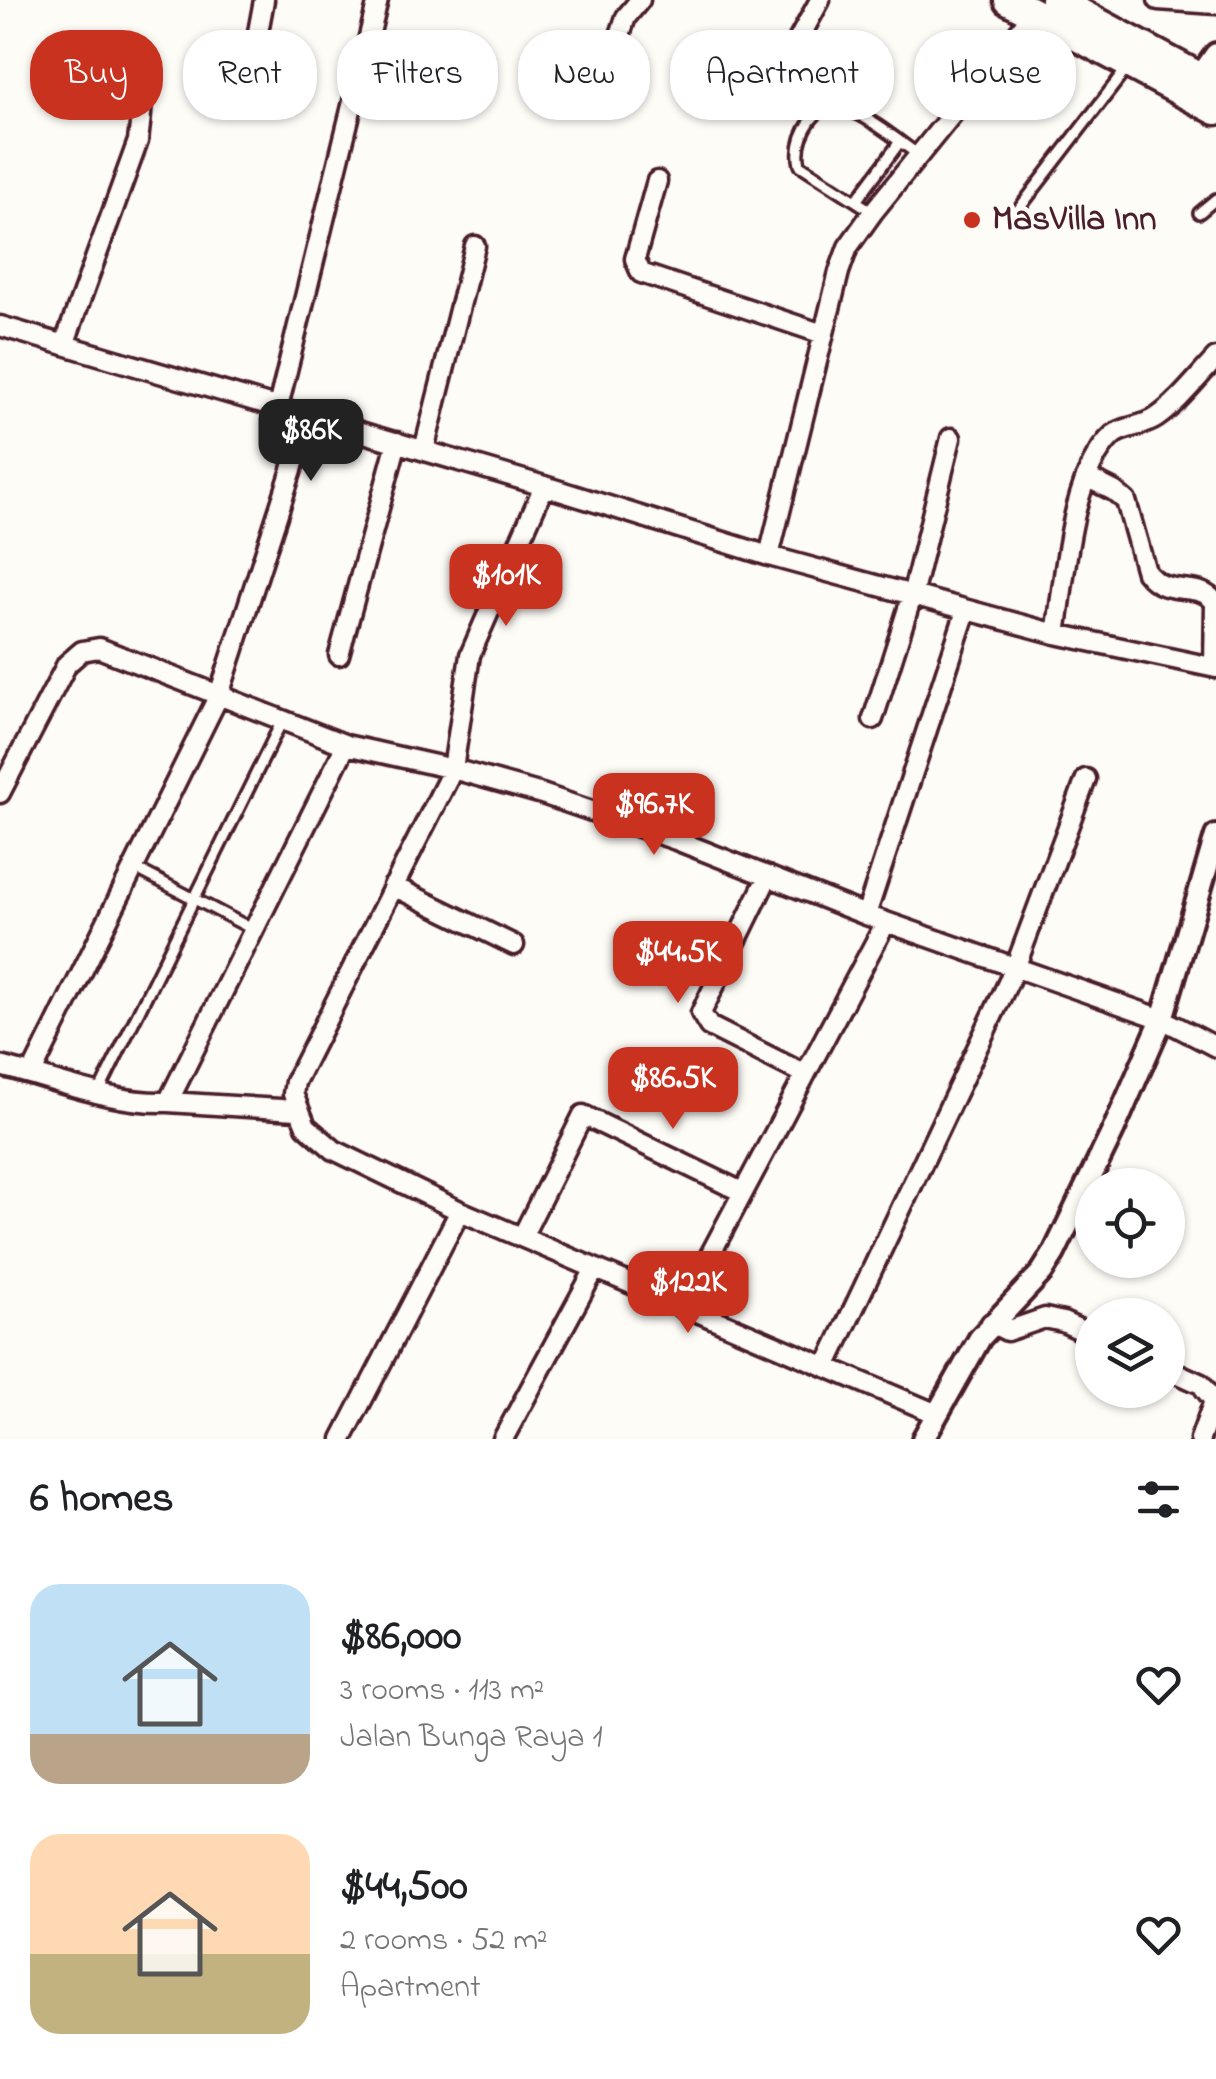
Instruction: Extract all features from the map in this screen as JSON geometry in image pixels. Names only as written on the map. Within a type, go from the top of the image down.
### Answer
[{"type":"highway","points":[[1008,0],[1055,4],[1211,72]]},
{"type":"highway","points":[[1055,4],[1129,65],[1216,110]]},
{"type":"street","points":[[259,30],[264,0]]},
{"type":"street","points":[[278,408],[378,0]]},
{"type":"street","points":[[622,30],[626,17],[640,0]]},
{"type":"street","points":[[804,30],[820,0]]},
{"type":"street","points":[[1158,0],[1216,4]]},
{"type":"street","points":[[769,556],[848,247],[919,156],[1055,4]]},
{"type":"street","points":[[64,345],[138,142],[141,120]]},
{"type":"street","points":[[656,182],[635,260],[641,273],[824,334]]},
{"type":"street","points":[[424,450],[475,246]]},
{"type":"street","points":[[0,326],[769,556],[1056,634],[1215,668],[1212,596],[1170,589],[1152,580],[1146,572],[1126,501],[1086,477]]},
{"type":"street","points":[[1056,634],[1079,495],[1096,456],[1116,432],[1146,425],[1160,416],[1216,358]]},
{"type":"street","points":[[32,1073],[219,695],[309,416]]},
{"type":"street","points":[[873,719],[912,596],[951,438]]},
{"type":"street","points":[[340,655],[397,442]]},
{"type":"street","points":[[544,486],[470,654],[453,768],[295,1082],[297,1110],[306,1126],[334,1150],[460,1211],[936,1414]]},
{"type":"street","points":[[866,915],[966,611]]},
{"type":"street","points":[[0,793],[68,664],[82,651],[99,648],[346,745],[453,768],[542,794],[866,915],[1162,1019],[1216,1047]]},
{"type":"street","points":[[168,1102],[346,745]]},
{"type":"street","points":[[826,1368],[1015,968],[1086,778]]},
{"type":"street","points":[[926,1438],[936,1414],[991,1323],[1042,1272],[1054,1253],[1162,1019],[1216,836]]},
{"type":"street","points":[[768,876],[701,1013],[710,1026],[804,1074]]},
{"type":"street","points":[[394,886],[514,945]]},
{"type":"street","points":[[682,1308],[886,922]]},
{"type":"street","points":[[0,1066],[137,1100],[297,1110]]},
{"type":"street","points":[[522,1238],[584,1114],[742,1192]]},
{"type":"street","points":[[342,1439],[460,1211]]},
{"type":"street","points":[[503,1439],[595,1268]]},
{"type":"street","points":[[991,1323],[1012,1331],[1045,1318],[1075,1327]]},
{"type":"street","points":[[1185,1377],[1201,1384],[1214,1401],[1200,1439]]},
{"type":"lane","points":[[1015,214],[1129,65]]},
{"type":"lane","points":[[873,212],[800,165],[801,136],[814,116],[831,106],[841,106],[919,156]]},
{"type":"lane","points":[[856,202],[899,143]]},
{"type":"lane","points":[[1199,214],[1216,199]]},
{"type":"lane","points":[[98,1092],[282,721]]},
{"type":"lane","points":[[132,867],[254,930]]},
{"type":"place","name":"MasVilla Inn","points":[[972,220]]}]
